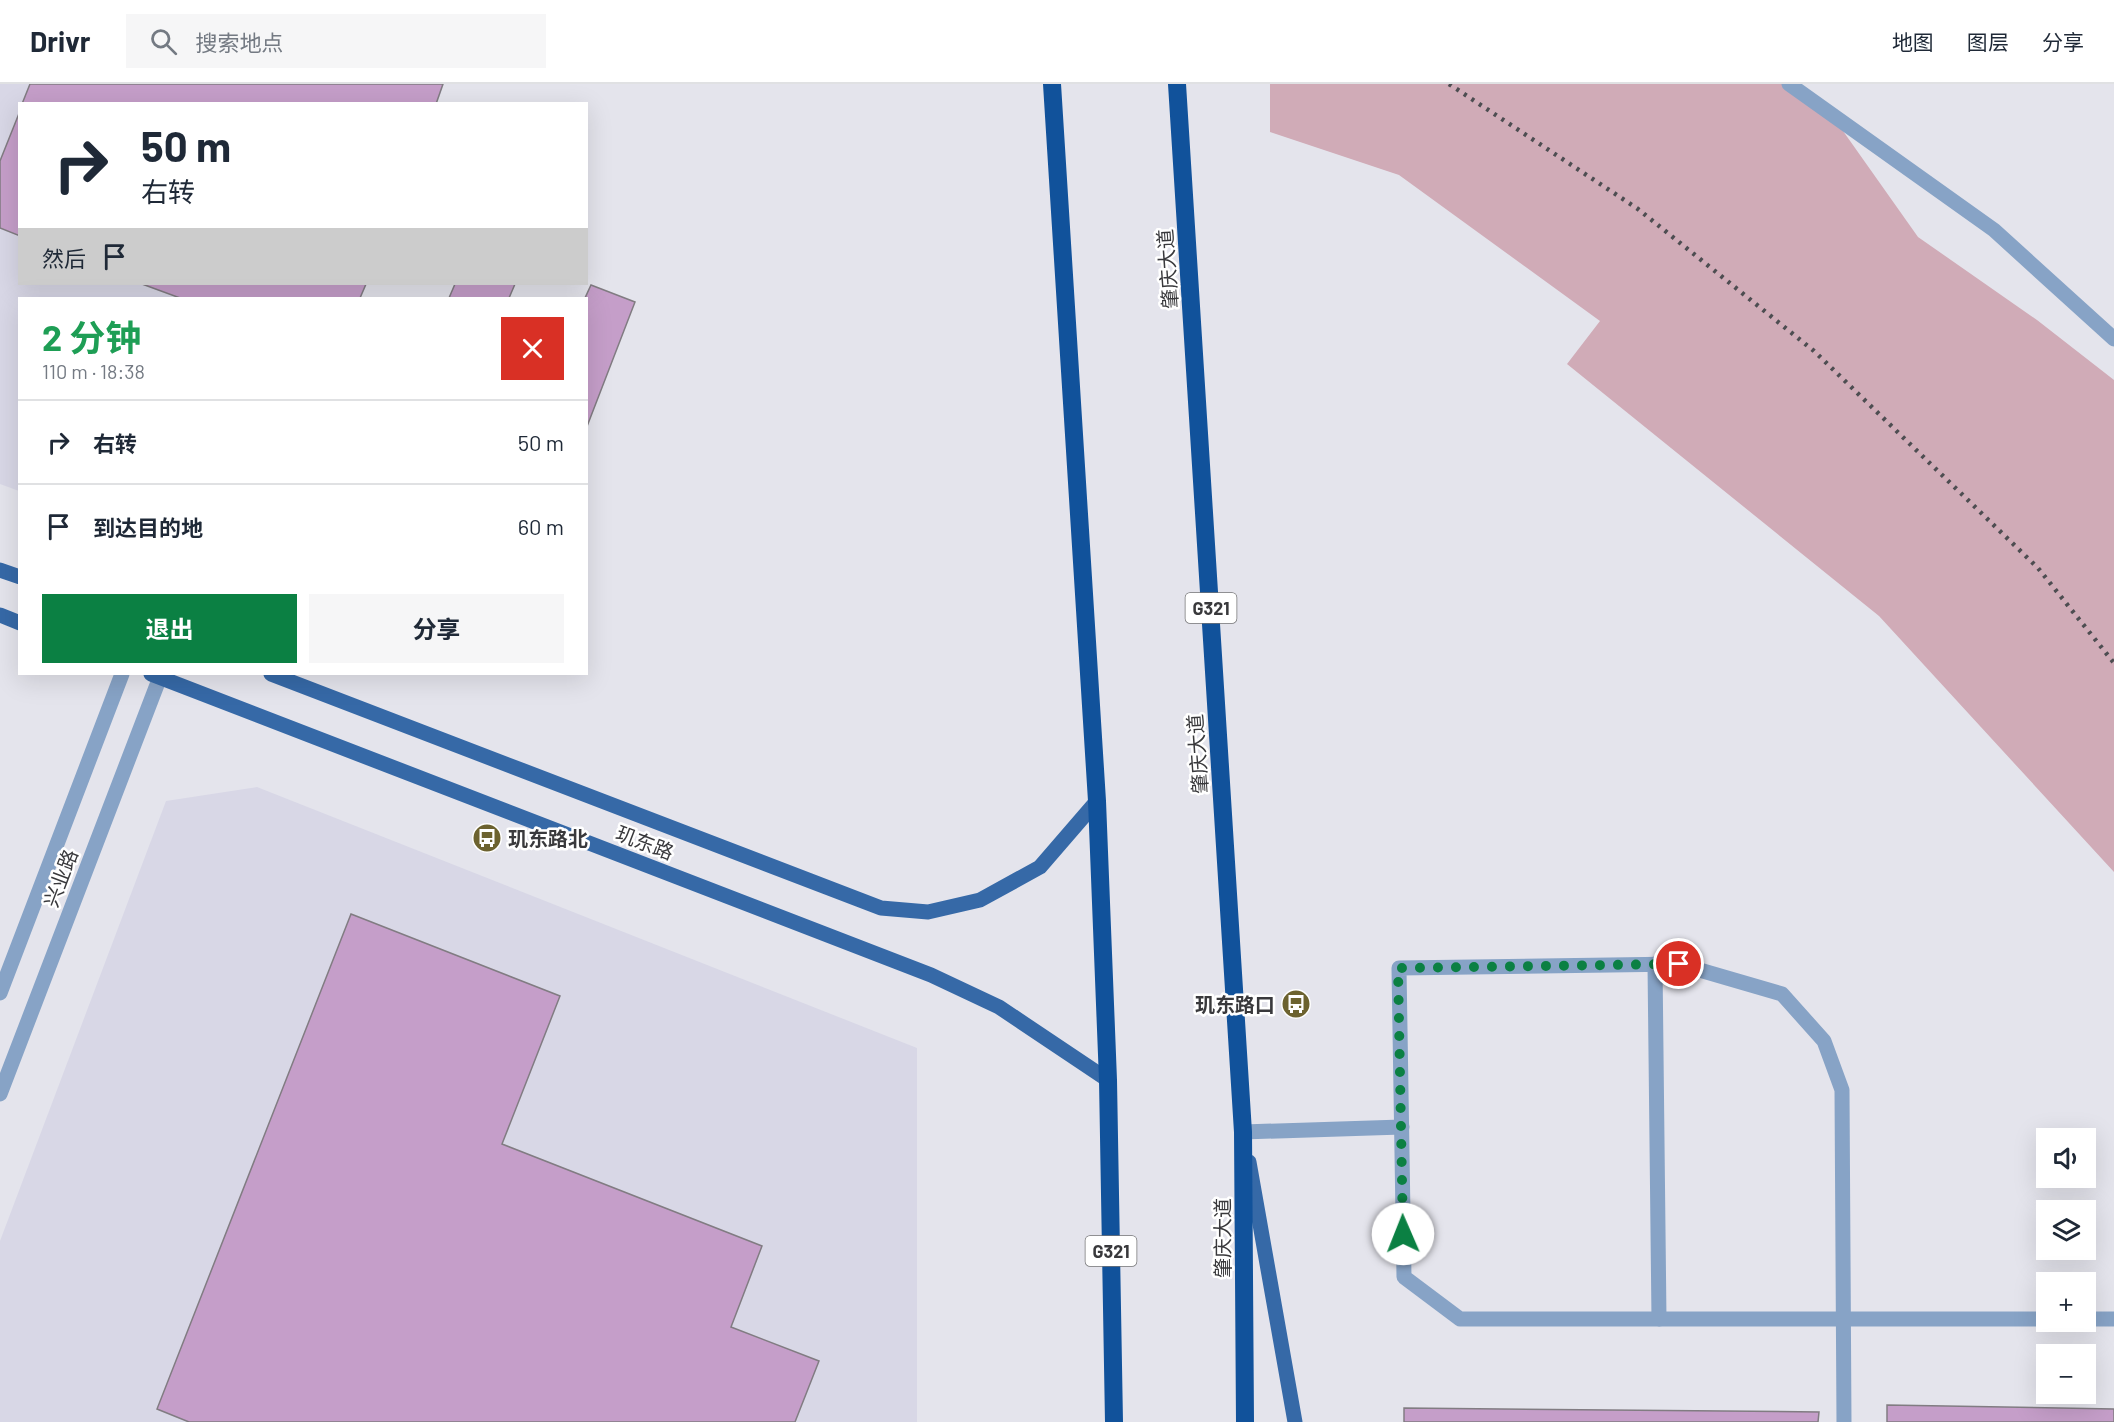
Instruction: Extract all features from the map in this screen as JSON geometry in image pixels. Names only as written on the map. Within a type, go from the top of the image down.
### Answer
[{"type":"highway","name":"G321","points":[[1052,84],[1097,801],[1108,1080],[1114,1422]]},
{"type":"highway","name":"肇庆大道","points":[[1177,84],[1244,1132],[1245,1422]]},
{"type":"main road","points":[[0,570],[18,576]]},
{"type":"main road","points":[[0,615],[18,622]]},
{"type":"main road","name":"玑东路","points":[[155,675],[931,975],[999,1007],[1108,1080]]},
{"type":"main road","name":"玑东路","points":[[274,675],[881,908],[928,912],[980,900],[1040,867],[1097,801]]},
{"type":"main road","points":[[1244,1132],[1295,1422]]},
{"type":"street","points":[[1788,84],[1995,230],[2114,339]]},
{"type":"street","name":"兴业路","points":[[0,993],[122,675]]},
{"type":"street","name":"兴业路","points":[[0,1094],[155,675]]},
{"type":"street","points":[[1654,964],[1659,1319]]},
{"type":"street","points":[[1844,1422],[1843,1319],[1842,1090],[1824,1041],[1782,994],[1679,964],[1398,968],[1404,1277],[1460,1319],[1843,1319],[2036,1319]]},
{"type":"street","points":[[1244,1132],[1402,1127]]},
{"type":"street","points":[[2096,1319],[2114,1320]]},
{"type":"shaded area","points":[[0,84],[444,84],[438,102],[18,102],[18,285],[367,285],[361,297],[18,297],[18,491],[0,484]]},
{"type":"shaded area","points":[[1270,84],[1787,84],[1831,114],[1918,237],[2037,320],[2114,380],[2114,872],[1879,616],[1567,364],[1600,321],[1399,175],[1270,132]]},
{"type":"shaded area","points":[[257,787],[917,1048],[917,1422],[0,1422],[0,1241],[166,801]]},
{"type":"building","points":[[30,84],[443,84],[437,102],[23,102]]},
{"type":"building","points":[[18,116],[18,235],[0,228],[0,161]]},
{"type":"building","points":[[145,285],[366,285],[360,297],[177,297]]},
{"type":"building","points":[[455,285],[515,285],[509,297],[449,297]]},
{"type":"building","points":[[591,285],[635,302],[588,424],[588,297],[585,297]]},
{"type":"building","points":[[351,914],[560,996],[502,1144],[762,1246],[731,1327],[819,1361],[795,1422],[189,1422],[157,1409]]},
{"type":"building","points":[[1887,1405],[2114,1409],[2114,1422],[1887,1422]]},
{"type":"building","points":[[1404,1408],[1819,1412],[1818,1422],[1404,1422]]},
{"type":"railway","points":[[1449,84],[1638,209],[1814,351],[2038,568],[2114,663]]},
{"type":"place","name":"玑东路北","points":[[487,838]]},
{"type":"place","name":"玑东路口","points":[[1296,1004]]},
{"type":"route","points":[[1403,1234],[1398,968],[1679,964]]}]
